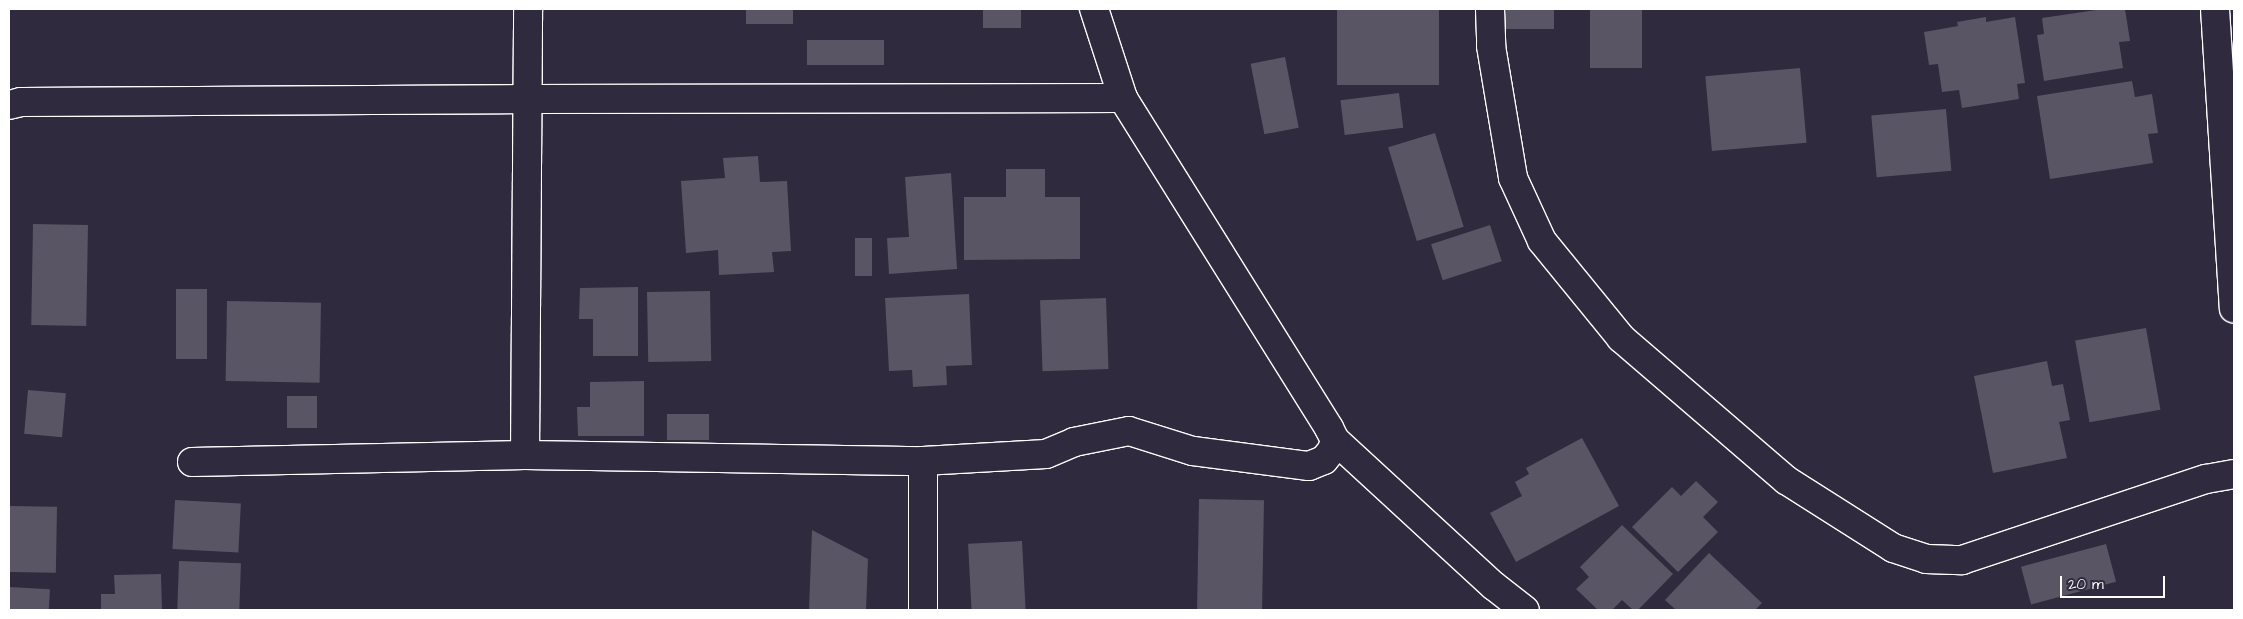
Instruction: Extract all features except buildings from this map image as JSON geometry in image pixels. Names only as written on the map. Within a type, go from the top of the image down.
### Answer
[{"type":"street","points":[[525,455],[528,9]]},
{"type":"street","points":[[1094,9],[1124,98],[1335,440],[1494,586],[1525,610]]},
{"type":"street","points":[[1490,9],[1491,46],[1513,178],[1542,241],[1621,338],[1786,480],[1893,548],[1926,559],[1962,560],[2206,479],[2234,474]]},
{"type":"street","points":[[2215,9],[2234,308]]},
{"type":"street","points":[[9,105],[21,102],[1124,98]]},
{"type":"street","points":[[192,462],[525,455],[923,461],[1046,454],[1074,442],[1128,431],[1193,452],[1309,466],[1324,460],[1332,450],[1335,440]]},
{"type":"street","points":[[922,610],[923,461]]}]
